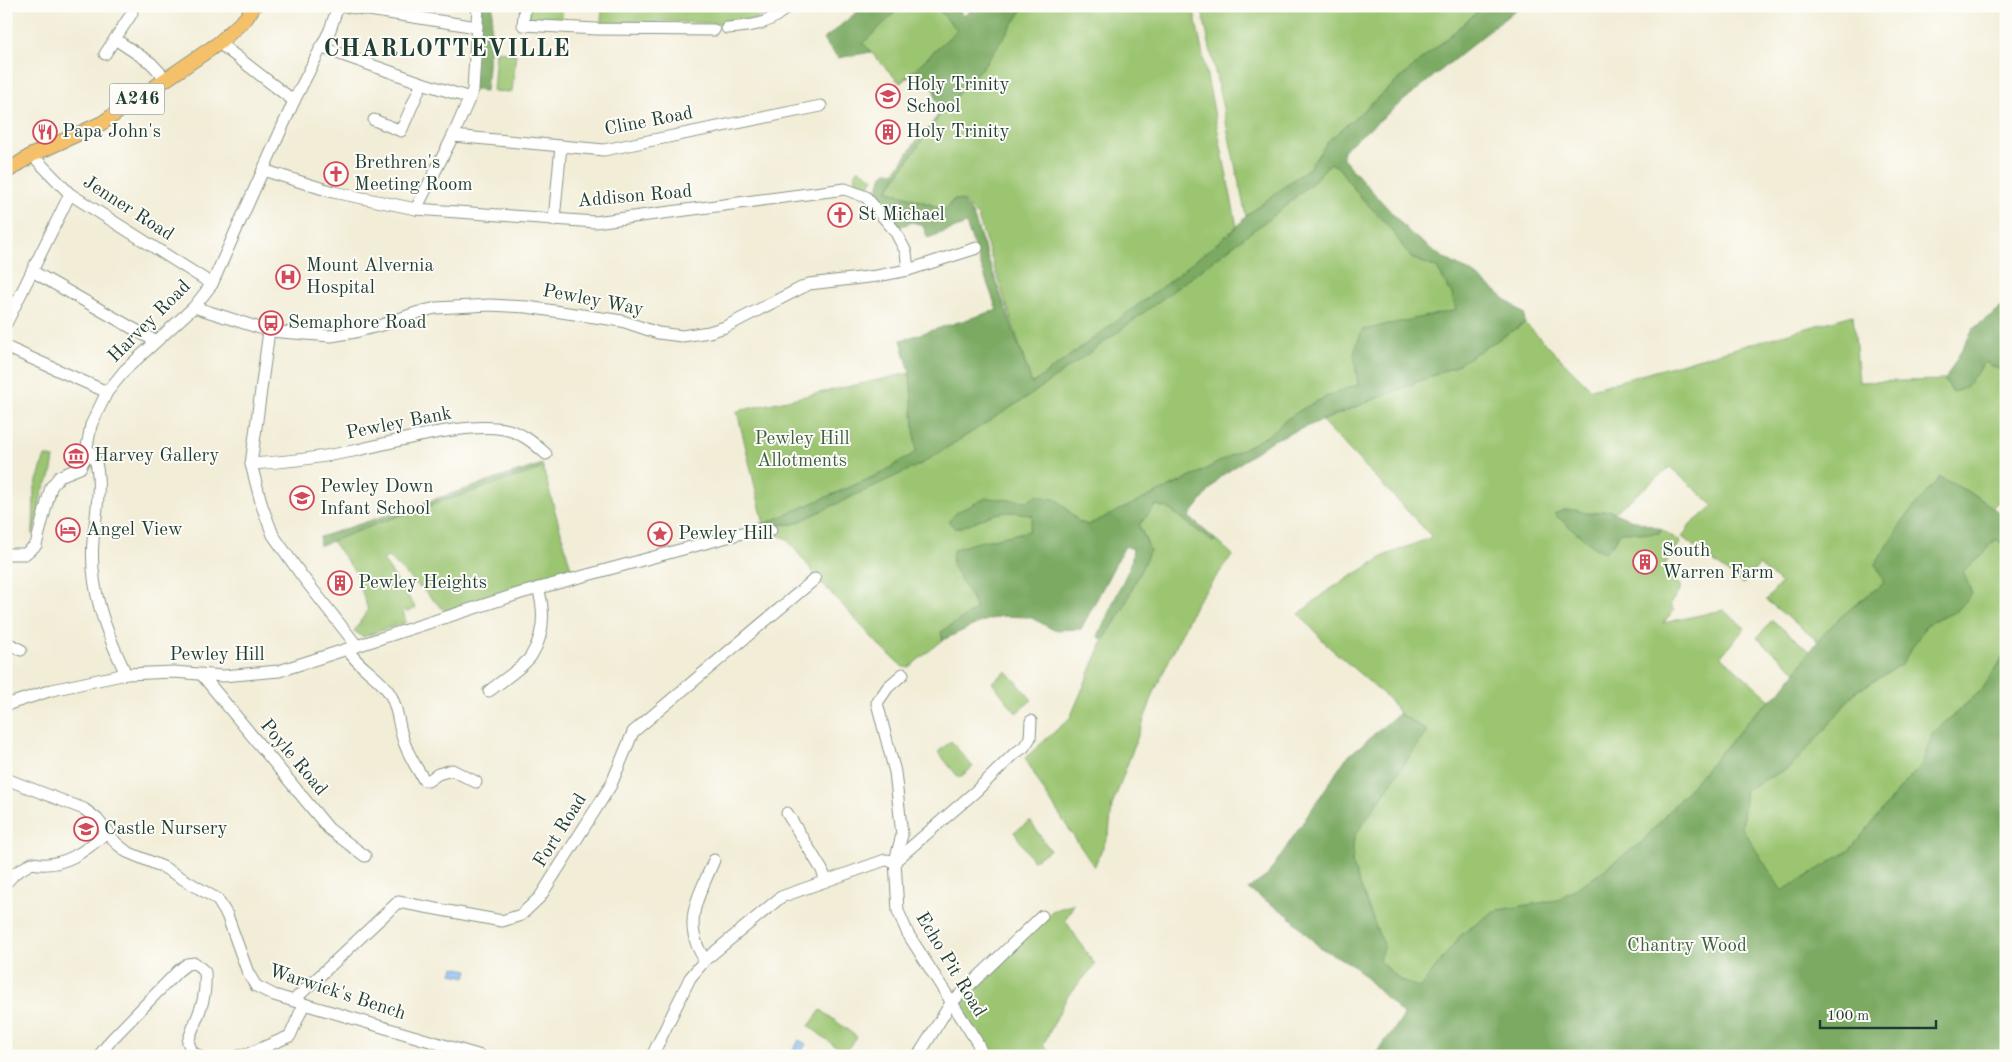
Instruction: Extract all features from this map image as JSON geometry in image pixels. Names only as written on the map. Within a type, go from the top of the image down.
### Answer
[{"type":"main road","name":"A246","points":[[6,172],[32,155],[102,123],[219,43],[246,18],[254,6]]},
{"type":"street","name":"Harvey Road","points":[[80,468],[85,458],[91,425],[107,392],[125,370],[194,307],[212,284],[294,101],[330,30],[338,6]]},
{"type":"street","points":[[344,6],[477,27]]},
{"type":"street","points":[[416,209],[453,136],[473,90],[478,6]]},
{"type":"street","points":[[525,6],[524,26],[714,30]]},
{"type":"street","points":[[727,28],[764,23],[773,19],[788,6]]},
{"type":"street","points":[[105,54],[132,13]]},
{"type":"street","points":[[115,39],[151,63],[166,79]]},
{"type":"street","points":[[219,43],[294,101]]},
{"type":"street","points":[[320,47],[470,98]]},
{"type":"street","points":[[374,120],[401,131],[422,83]]},
{"type":"street","name":"Cline Road","points":[[453,136],[604,150],[821,106]]},
{"type":"street","points":[[554,220],[561,146]]},
{"type":"street","name":"Jenner Road","points":[[32,155],[70,194],[212,284]]},
{"type":"street","name":"Addison Road","points":[[263,170],[333,192],[416,209],[595,222],[845,188],[866,197],[882,214],[903,244],[908,270]]},
{"type":"street","points":[[6,324],[70,194]]},
{"type":"street","name":"Pewley Way","points":[[194,307],[269,331],[331,336],[382,325],[436,308],[490,305],[587,314],[622,321],[669,336],[682,336],[709,332],[725,327],[809,284],[877,276],[908,270],[977,248]]},
{"type":"street","points":[[32,271],[155,341]]},
{"type":"street","points":[[269,331],[251,464],[265,513],[277,542],[353,648],[355,659],[384,685],[390,693],[403,740],[424,780],[428,781],[438,774],[452,770],[476,782]]},
{"type":"street","points":[[6,348],[107,392]]},
{"type":"street","name":"Pewley Bank","points":[[251,464],[302,460],[436,434],[478,428],[506,429],[515,432],[546,454]]},
{"type":"street","points":[[87,448],[95,456],[98,478],[93,547],[94,583],[98,607],[126,674]]},
{"type":"street","points":[[6,554],[25,554],[36,545],[51,486],[60,476],[80,468],[98,478]]},
{"type":"street","name":"Pewley Hill","points":[[6,705],[52,690],[126,674],[174,672],[202,675],[249,675],[279,671],[538,588],[758,529],[771,530]]},
{"type":"street","name":"Fort Road","points":[[299,1002],[398,902],[502,921],[521,915],[540,897],[612,784],[633,732],[815,578]]},
{"type":"street","points":[[489,691],[531,657],[543,629],[542,606],[538,588]]},
{"type":"street","points":[[6,642],[21,650]]},
{"type":"street","name":"Echo Pit Road","points":[[903,674],[888,687],[877,703],[895,772],[902,835],[895,861],[898,911],[908,934],[977,1042],[983,1056]]},
{"type":"street","name":"Poyle Road","points":[[202,675],[329,829],[365,856]]},
{"type":"street","points":[[652,1056],[690,978],[705,960],[782,897],[885,860],[891,859],[895,861],[1024,747],[1030,738],[1031,720]]},
{"type":"street","name":"Warwick's Bench","points":[[6,779],[84,809],[97,819],[116,843],[126,852],[163,867],[217,899],[227,915],[248,973],[256,986],[274,995],[481,1056]]},
{"type":"street","points":[[787,813],[822,870],[826,881]]},
{"type":"street","points":[[6,883],[15,874],[32,863],[45,866],[64,862],[94,844],[108,831]]},
{"type":"street","points":[[705,960],[696,947],[692,925],[694,911],[714,860]]},
{"type":"street","points":[[918,1056],[951,1003],[1042,916]]},
{"type":"street","points":[[99,1056],[111,1040],[178,971],[187,964],[194,963],[205,972],[204,1004],[188,1042],[192,1052],[199,1056]]},
{"type":"street","points":[[238,1056],[290,1036],[299,1002]]},
{"type":"green space","points":[[478,6],[493,6],[486,91],[473,90]]},
{"type":"green space","points":[[528,6],[563,6],[562,20],[559,22],[531,20],[529,18]]},
{"type":"green space","points":[[602,6],[779,6],[769,14],[740,22],[656,21],[655,24],[601,23]]},
{"type":"green space","points":[[864,6],[902,6],[863,43],[871,52],[838,58],[823,40]]},
{"type":"green space","points":[[902,6],[935,6],[957,30],[900,83],[862,43]]},
{"type":"green space","points":[[935,6],[956,6],[964,16],[974,6],[1025,6],[985,64],[945,108],[887,190],[945,210],[954,200],[962,201],[973,215],[1032,384],[1166,284],[1237,227],[1246,216],[1309,168],[1329,140],[1484,6],[1520,6],[1343,150],[1343,159],[1411,234],[1442,257],[1474,274],[1524,314],[1525,323],[1454,367],[1271,441],[1219,478],[1189,517],[1216,540],[1213,542],[1169,509],[1156,505],[1139,525],[1150,550],[1123,609],[1103,641],[1098,636],[1131,564],[1133,549],[1125,546],[1081,629],[1054,630],[1030,617],[1001,616],[981,622],[943,640],[941,632],[976,609],[973,600],[952,565],[953,550],[1029,531],[1033,516],[1011,512],[1002,513],[955,529],[949,521],[957,512],[986,498],[1029,501],[1036,495],[1058,500],[1079,522],[1088,525],[1193,476],[1272,433],[1300,410],[1336,392],[1358,385],[1354,353],[1362,330],[1456,310],[1452,294],[1437,268],[1411,258],[1391,229],[1358,194],[1338,167],[1330,163],[1314,181],[1283,208],[1032,394],[921,464],[794,524],[762,525],[880,474],[916,452],[910,373],[901,340],[997,310],[966,224],[928,238],[923,226],[913,222],[899,227],[876,200],[881,177],[888,171],[895,172],[925,128],[927,130],[944,107],[936,101],[934,90],[917,71],[900,83],[957,30]]},
{"type":"green space","points":[[1025,6],[1193,6],[1237,227],[1166,284],[1032,384],[978,217],[963,201],[954,199],[945,209],[888,190],[941,113],[985,64]]},
{"type":"green space","points":[[1201,6],[1484,6],[1329,140],[1309,168],[1246,216]]},
{"type":"green space","points":[[496,51],[516,53],[512,92],[493,91]]},
{"type":"green space","points":[[1330,163],[1338,167],[1358,194],[1391,229],[1411,258],[1437,268],[1452,294],[1456,310],[1420,319],[1358,375],[1358,385],[1300,410],[1280,425],[1273,433],[1193,476],[1088,525],[1079,522],[1058,500],[1033,516],[1029,531],[953,550],[976,610],[941,632],[943,640],[909,667],[903,667],[878,644],[821,582],[786,538],[775,535],[762,525],[794,524],[921,464],[1032,394],[1283,208],[1314,181]]},
{"type":"green space","points":[[859,169],[873,178],[869,185],[862,188],[857,187],[855,174]]},
{"type":"green space","points":[[2006,304],[2006,373],[1985,362],[1967,386],[1953,393],[1945,380],[1974,328]]},
{"type":"green space","points":[[1853,315],[1859,382],[1945,380],[1953,393],[1967,386],[1985,362],[2006,373],[2006,496],[1991,508],[1976,496],[1940,477],[1905,518],[1876,564],[1884,583],[1856,604],[1818,641],[1766,600],[1781,583],[1759,565],[1743,584],[1682,537],[1691,524],[1714,506],[1670,467],[1615,512],[1586,513],[1569,510],[1555,514],[1610,546],[1615,542],[1620,532],[1660,533],[1661,529],[1681,542],[1665,564],[1669,568],[1665,573],[1680,585],[1680,590],[1670,604],[1674,611],[1663,623],[1723,610],[1745,628],[1721,656],[1772,701],[1758,710],[1642,842],[1593,878],[1557,900],[1494,911],[1461,935],[1420,989],[1400,980],[1378,961],[1384,944],[1378,933],[1352,863],[1354,837],[1427,731],[1399,713],[1390,700],[1328,646],[1299,614],[1324,593],[1386,555],[1432,537],[1322,421],[1454,367],[1525,323],[1591,389]]},
{"type":"green space","name":"Pewley Hill Allotments","points":[[910,373],[916,452],[880,474],[764,524],[737,411]]},
{"type":"green space","points":[[45,456],[54,458],[51,475],[42,492],[33,536],[34,490]]},
{"type":"green space","points":[[542,464],[543,468],[384,521],[319,546],[320,537]]},
{"type":"green space","points":[[543,468],[572,572],[445,611],[388,557],[383,560],[416,608],[407,612],[406,610],[403,611],[406,622],[363,637],[354,631],[368,610],[356,573],[332,541],[384,521]]},
{"type":"green space","name":"Chantry Wood","points":[[1940,477],[1976,496],[2001,515],[2005,520],[2006,526],[2006,547],[1996,539],[1982,555],[1963,571],[1972,594],[1957,611],[1927,624],[1901,665],[1855,692],[1791,767],[1746,789],[1742,828],[1782,891],[1850,850],[1897,792],[1921,766],[1933,733],[1982,690],[2006,652],[2006,1056],[1374,1056],[1404,1016],[1353,965],[1319,947],[1288,915],[1248,889],[1267,876],[1346,758],[1399,713],[1427,731],[1354,837],[1352,863],[1378,933],[1384,944],[1379,961],[1400,980],[1420,988],[1461,935],[1494,911],[1557,900],[1593,878],[1642,842],[1758,710],[1784,688],[1825,633],[1849,610],[1884,583],[1876,564],[1905,518]]},
{"type":"green space","points":[[1156,505],[1169,509],[1213,542],[1216,540],[1233,555],[1196,603],[1155,690],[1112,806],[1109,833],[1094,867],[1045,793],[1025,758],[1070,718],[1103,641],[1123,609],[1150,550],[1139,525]]},
{"type":"green space","points":[[1564,510],[1575,510],[1590,514],[1609,510],[1661,529],[1660,533],[1620,532],[1615,542],[1605,552],[1595,548],[1554,514]]},
{"type":"green space","points":[[1996,539],[2006,547],[2006,652],[1982,690],[1933,733],[1921,766],[1897,792],[1850,850],[1782,892],[1742,828],[1746,789],[1791,767],[1855,692],[1900,665],[1927,624],[1957,611],[1963,571],[1982,555]]},
{"type":"green space","points":[[1772,620],[1811,652],[1797,672],[1757,638]]},
{"type":"green space","points":[[1007,671],[1032,700],[1016,713],[992,682]]},
{"type":"green space","points":[[951,741],[973,767],[959,778],[938,752]]},
{"type":"green space","points":[[1030,821],[1050,850],[1033,861],[1014,832]]},
{"type":"green space","points":[[1074,904],[1065,920],[1095,965],[1067,997],[1043,1045],[1055,1056],[990,1056],[959,1002],[1052,911]]},
{"type":"green space","points":[[821,1010],[857,1037],[844,1053],[809,1026]]},
{"type":"water","points":[[454,967],[468,970],[466,977],[452,974]]},
{"type":"water","points":[[799,1040],[806,1044],[799,1056],[790,1056]]},
{"type":"place","name":"Holy Trinity School","points":[[888,96]]},
{"type":"place","name":"Papa John's","points":[[45,132]]},
{"type":"place","name":"Holy Trinity","points":[[888,132]]},
{"type":"place","name":"Brethren's Meeting Room","points":[[336,174]]},
{"type":"place","name":"St Michael","points":[[840,215]]},
{"type":"place","name":"Mount Alvernia Hospital","points":[[288,277]]},
{"type":"place","name":"Semaphore Road","points":[[271,323]]},
{"type":"place","name":"Harvey Gallery","points":[[76,456]]},
{"type":"place","name":"Pewley Down Infant School","points":[[302,498]]},
{"type":"place","name":"Angel View","points":[[68,530]]},
{"type":"place","name":"Pewley Hill","points":[[660,534]]},
{"type":"place","name":"South Warren Farm","points":[[1645,562]]},
{"type":"place","name":"Pewley Heights","points":[[340,583]]},
{"type":"place","name":"Castle Nursery","points":[[86,829]]},
{"type":"district","name":"CHARLOTTEVILLE","points":[[447,50]]}]
